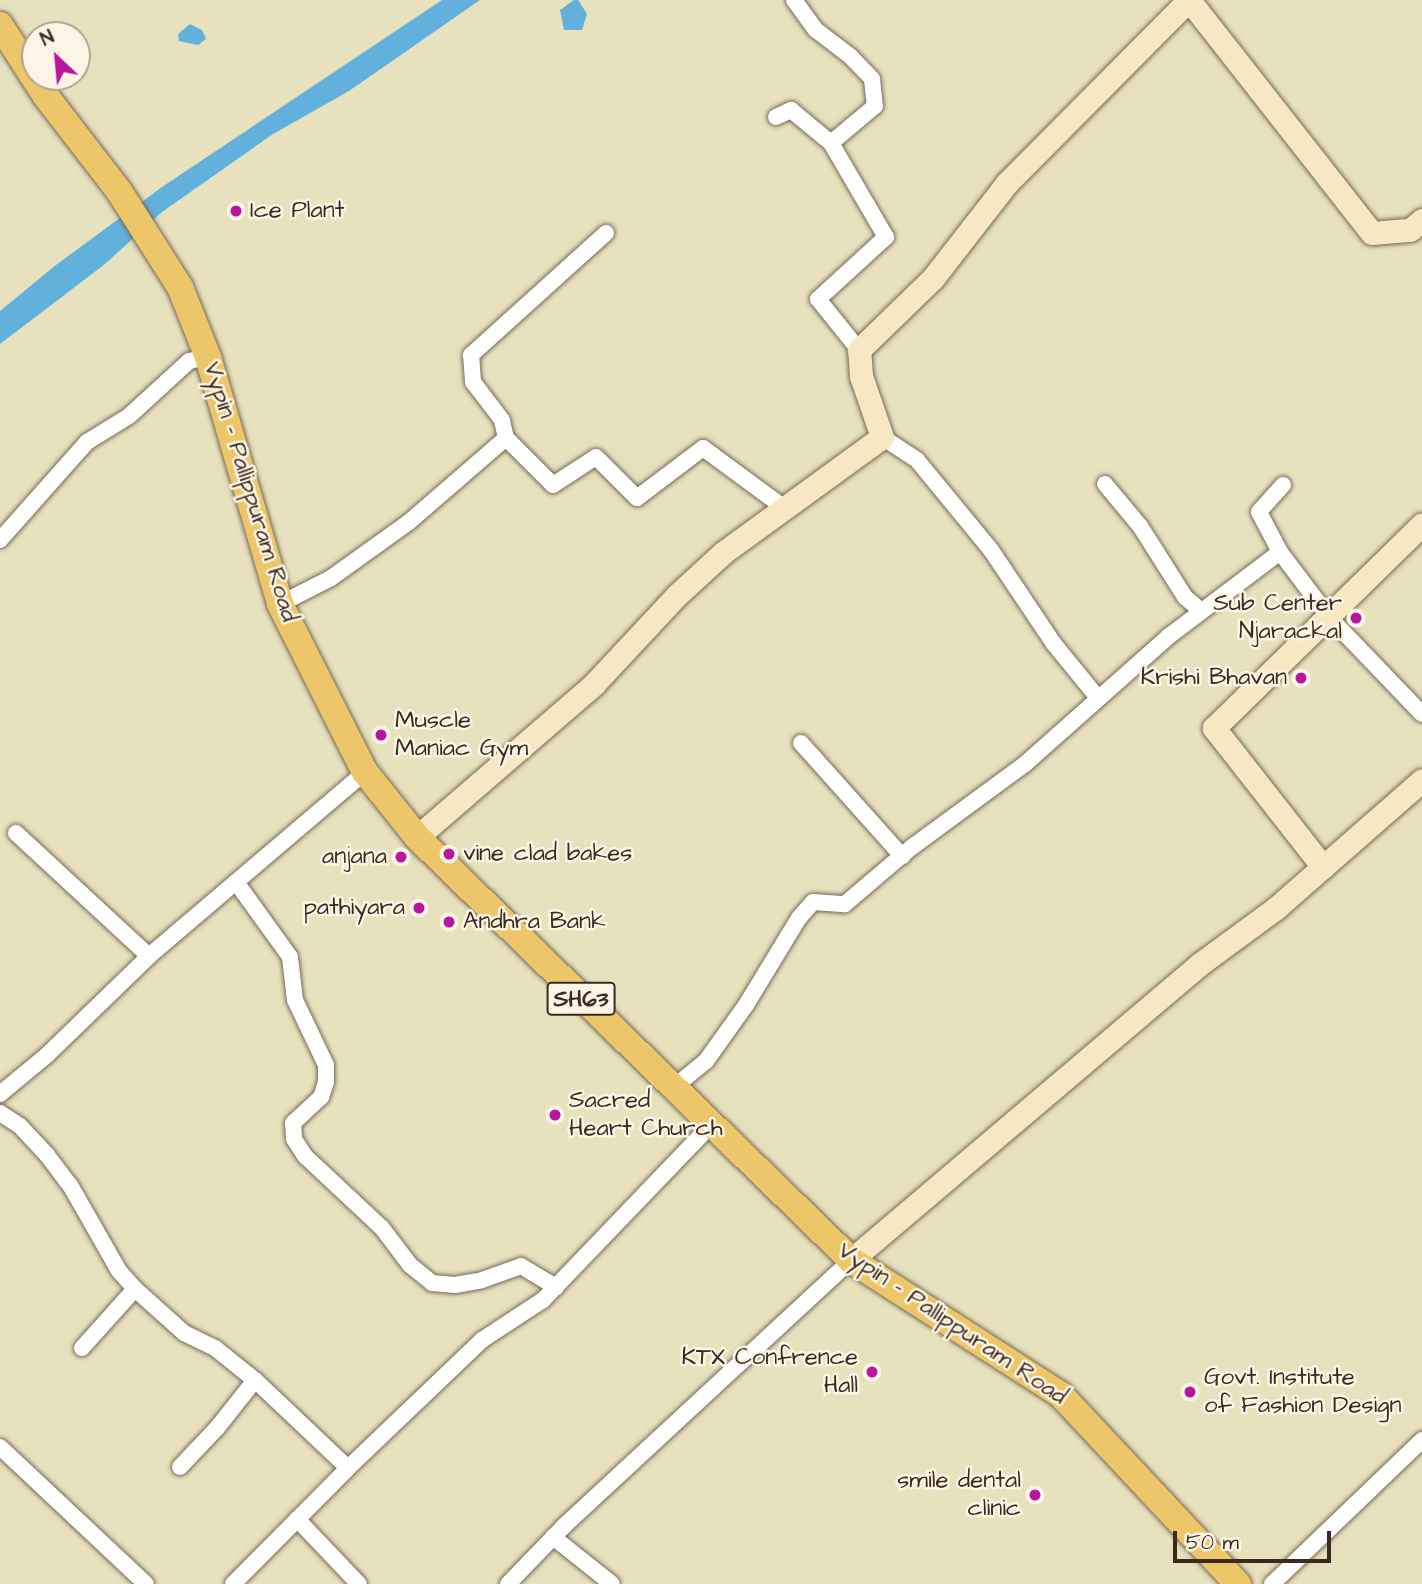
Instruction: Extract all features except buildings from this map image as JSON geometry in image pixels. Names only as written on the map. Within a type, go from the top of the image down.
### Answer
[{"type":"main road","name":"Vypin - Pallippuram Road","points":[[0,24],[45,95],[119,191],[180,287],[208,356],[280,604],[365,772],[416,837],[851,1260],[1062,1395],[1238,1584]]},
{"type":"street","points":[[794,0],[816,30],[850,56],[872,79],[875,106],[831,143]]},
{"type":"street","points":[[859,350],[933,278],[1007,183],[1189,0],[1373,233],[1410,230],[1422,220]]},
{"type":"street","points":[[776,117],[791,110],[831,143],[887,237],[818,299],[859,350],[861,376],[882,437],[917,460],[991,550],[1054,645],[1098,698]]},
{"type":"street","points":[[606,233],[471,355],[472,382],[502,420],[506,438],[553,485],[596,457],[637,498],[703,448],[783,507]]},
{"type":"street","points":[[0,540],[87,442],[129,416],[189,361],[208,356]]},
{"type":"street","points":[[416,837],[594,684],[676,596],[724,552],[882,437]]},
{"type":"street","points":[[280,604],[331,578],[410,522],[506,438]]},
{"type":"street","points":[[1105,484],[1146,534],[1185,597],[1201,611]]},
{"type":"street","points":[[1283,485],[1259,512],[1280,552],[1329,617],[1422,714]]},
{"type":"street","points":[[1323,867],[1214,728],[1422,524]]},
{"type":"street","points":[[673,1088],[706,1061],[746,1006],[799,918],[813,902],[845,904],[902,856],[1025,764],[1201,611],[1280,552]]},
{"type":"street","points":[[801,743],[902,856]]},
{"type":"street","points":[[0,1094],[47,1055],[149,956],[365,772]]},
{"type":"street","points":[[508,1584],[554,1537],[851,1260],[1200,964],[1276,908],[1422,780]]},
{"type":"street","points":[[16,833],[149,956]]},
{"type":"street","points":[[236,881],[290,957],[295,1000],[326,1065],[326,1082],[321,1097],[293,1124],[294,1139],[305,1156],[382,1228],[410,1265],[432,1283],[455,1285],[482,1280],[521,1266],[556,1287]]},
{"type":"street","points":[[0,1113],[20,1126],[47,1155],[70,1185],[119,1271],[135,1289],[184,1333],[215,1348],[255,1380],[348,1468]]},
{"type":"street","points":[[233,1584],[348,1468],[482,1340],[543,1300],[711,1125]]},
{"type":"street","points":[[82,1348],[135,1289]]},
{"type":"street","points":[[180,1467],[217,1428],[255,1380]]},
{"type":"street","points":[[1272,1584],[1422,1440]]},
{"type":"street","points":[[0,1447],[146,1584]]},
{"type":"street","points":[[297,1519],[359,1584]]},
{"type":"street","points":[[554,1537],[612,1584]]},
{"type":"water","points":[[442,0],[480,0],[349,91],[273,134],[162,212],[105,264],[0,344],[0,311],[56,265],[162,187]]},
{"type":"water","points":[[578,0],[587,14],[582,30],[564,30],[560,10]]},
{"type":"water","points":[[190,24],[202,30],[206,39],[198,45],[179,41],[178,34]]},
{"type":"place","name":"Ice Plant","points":[[236,211]]},
{"type":"place","name":"Sub Center Njarackal","points":[[1356,618]]},
{"type":"place","name":"Krishi Bhavan","points":[[1301,678]]},
{"type":"place","name":"Muscle Maniac Gym","points":[[381,735]]},
{"type":"place","name":"vine clad bakes","points":[[449,854]]},
{"type":"place","name":"anjana","points":[[401,857]]},
{"type":"place","name":"pathiyara","points":[[419,908]]},
{"type":"place","name":"Andhra Bank","points":[[449,922]]},
{"type":"place","name":"Sacred Heart Church","points":[[555,1115]]},
{"type":"place","name":"KTX Confrence Hall","points":[[872,1372]]},
{"type":"place","name":"Govt. Institute of Fashion Design","points":[[1190,1392]]},
{"type":"place","name":"smile dental clinic","points":[[1035,1495]]}]
